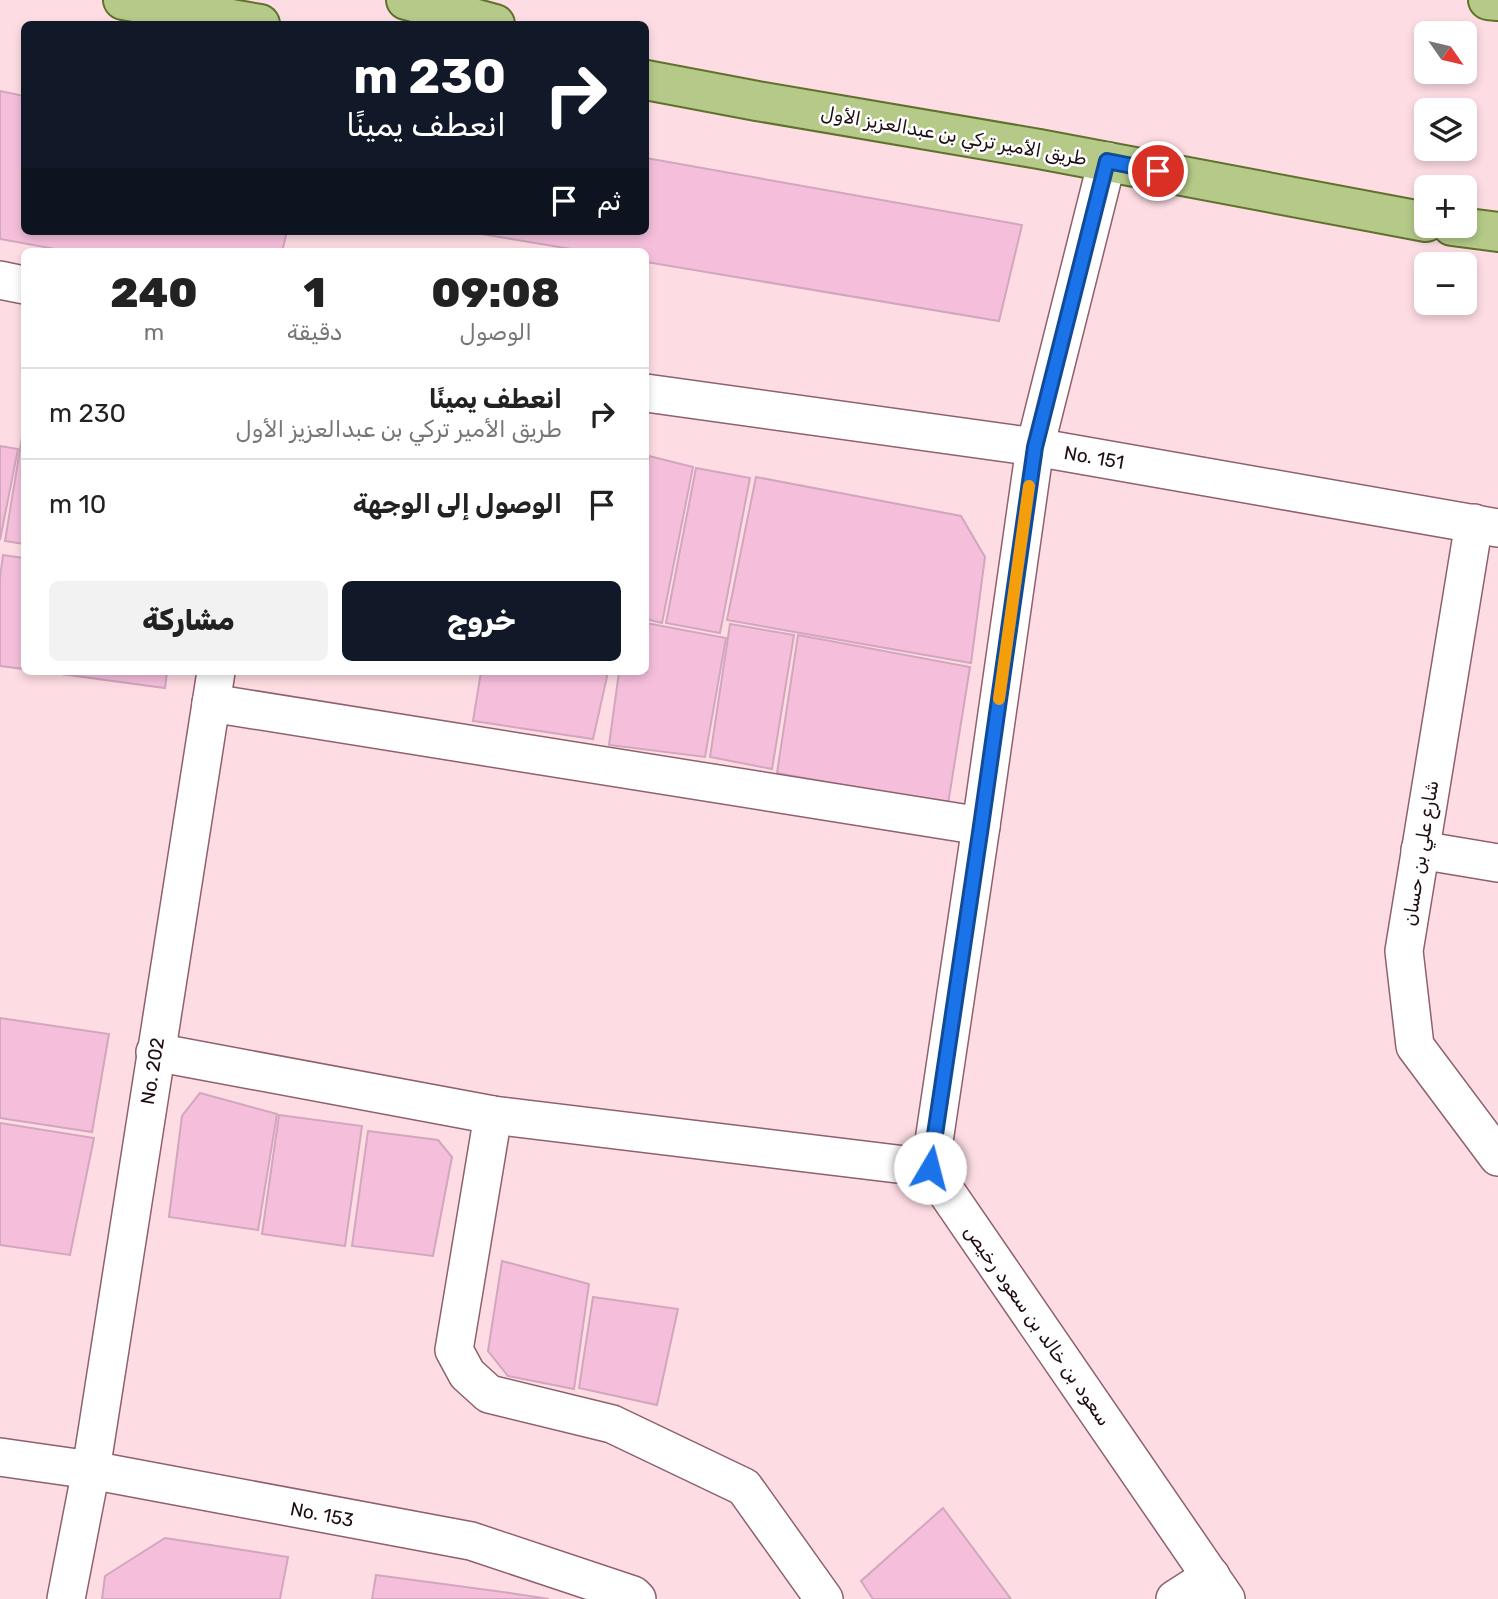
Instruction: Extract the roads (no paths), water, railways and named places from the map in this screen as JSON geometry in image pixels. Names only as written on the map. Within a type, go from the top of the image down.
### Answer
[{"type":"main road","points":[[123,0],[243,21]]},
{"type":"main road","points":[[406,0],[484,21]]},
{"type":"main road","points":[[1488,0],[1498,1]]},
{"type":"main road","points":[[649,69],[757,101]]},
{"type":"main road","name":"طريق الأمير تركي بن عبدالعزيز الأول","points":[[649,81],[1107,161],[1414,220]]},
{"type":"main road","points":[[1477,229],[1498,232]]},
{"type":"street","points":[[155,1052],[493,1115],[930,1168],[1035,447],[1107,161]]},
{"type":"street","points":[[0,280],[21,284]]},
{"type":"street","name":"No. 151","points":[[649,393],[1035,447],[1486,525]]},
{"type":"street","name":"شارع علي بن حسان","points":[[1486,525],[1420,850],[1404,951],[1415,1046],[1498,1157]]},
{"type":"street","points":[[214,687],[981,826]]},
{"type":"street","name":"No. 202","points":[[66,1599],[91,1470],[214,687]]},
{"type":"street","points":[[1420,850],[1498,863]]},
{"type":"street","points":[[493,1115],[454,1350],[467,1374],[489,1394],[612,1424],[744,1487],[824,1599]]},
{"type":"street","name":"سعود بن خالد بن سعود رخيص","points":[[930,1168],[1218,1588]]},
{"type":"street","name":"No. 153","points":[[0,1457],[91,1470],[471,1541],[634,1595],[637,1599]]},
{"type":"street","points":[[1175,1599],[1218,1588]]}]
